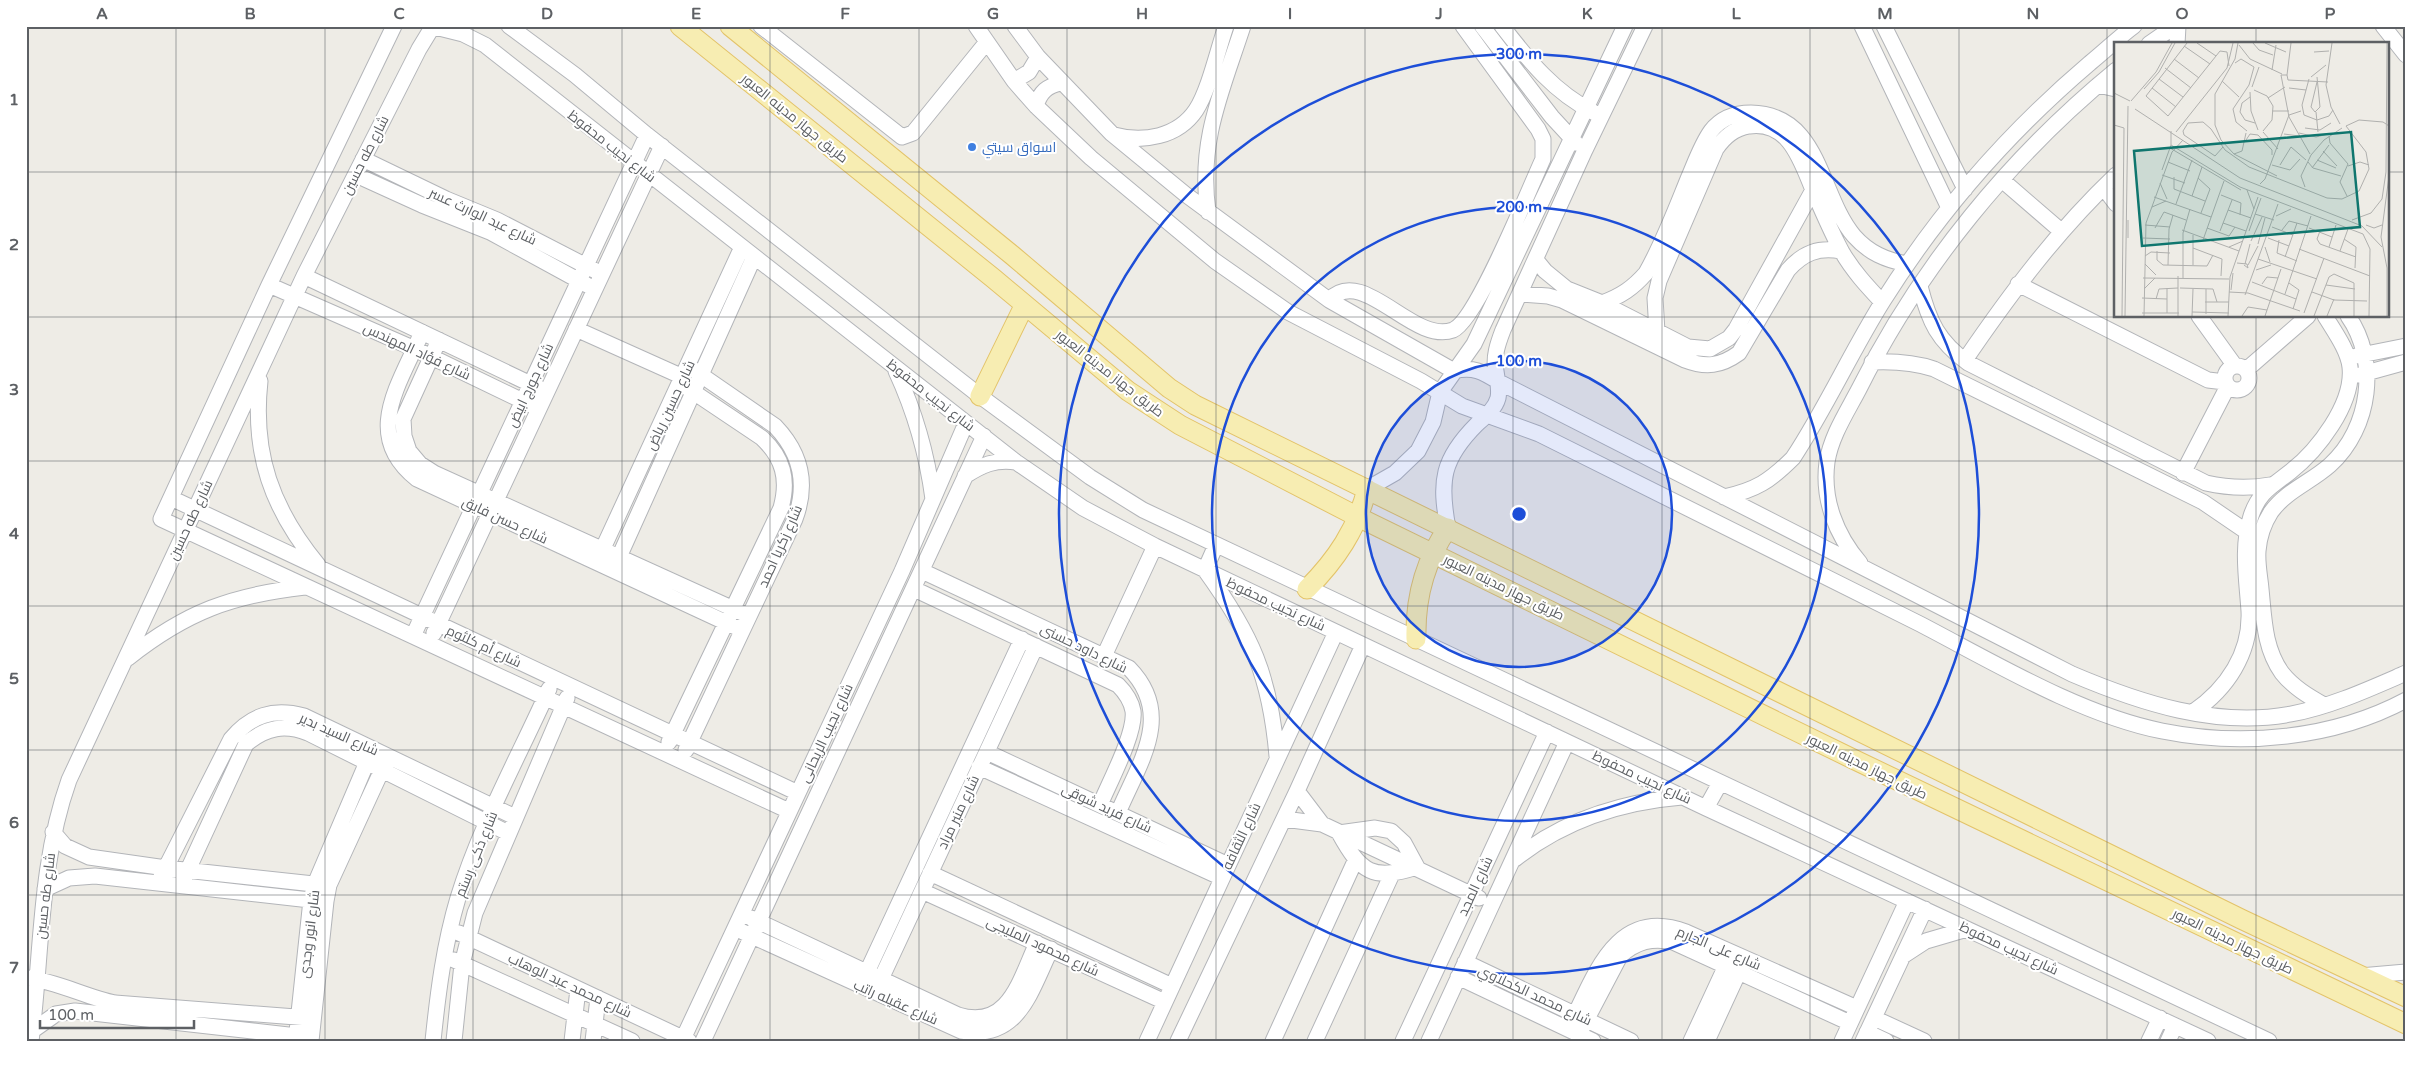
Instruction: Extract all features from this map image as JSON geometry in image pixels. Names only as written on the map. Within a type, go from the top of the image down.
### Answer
[{"type":"main road","name":"طريق جهاز مدينه العبور","points":[[680,26],[993,278],[1024,306],[1154,409],[1180,425],[1358,517],[1433,552],[1852,759],[2406,1024]]},
{"type":"main road","name":"طريق جهاز مدينه العبور","points":[[730,26],[1012,255],[1169,388],[1195,406],[1448,528],[2241,919],[2406,997]]},
{"type":"main road","points":[[993,278],[1012,255]]},
{"type":"main road","points":[[980,396],[1024,306]]},
{"type":"main road","points":[[1307,589],[1333,561],[1358,517],[1367,489]]},
{"type":"main road","points":[[1416,639],[1417,602],[1421,584],[1433,552],[1448,528]]},
{"type":"main road","points":[[1852,759],[1865,734]]},
{"type":"main road","points":[[2231,939],[2241,919]]},
{"type":"street","name":"شارع طه حسين","points":[[161,519],[269,285],[394,26]]},
{"type":"street","name":"شارع طه حسين","points":[[31,1036],[31,979],[53,832],[69,780],[294,296],[432,26]]},
{"type":"street","name":"شارع نجيب محفوظ","points":[[432,26],[462,30],[485,45],[648,175],[1016,462],[1083,508],[1204,570],[1706,808],[2208,1041]]},
{"type":"street","name":"شارع نجيب محفوظ","points":[[509,26],[575,75],[647,135],[980,396],[1090,478],[1143,510],[1307,589],[2269,1041]]},
{"type":"street","points":[[761,26],[902,137],[913,133],[986,43]]},
{"type":"street","points":[[976,26],[1014,81],[1036,106],[1091,158],[1215,261],[1288,312],[1440,392],[1462,406],[1522,426],[1562,445],[2101,714],[2154,729],[2196,736],[2266,738],[2294,735],[2370,716],[2406,700]]},
{"type":"street","points":[[1015,26],[1038,58],[1112,134],[1208,212],[1329,300],[1454,371],[1474,369],[1484,372],[1498,382],[2072,674],[2118,694],[2193,712],[2214,716],[2264,718],[2292,714],[2324,705],[2406,673]]},
{"type":"street","points":[[1112,134],[1127,138],[1151,138],[1173,130],[1186,121],[1197,109],[1226,26]]},
{"type":"street","points":[[1208,212],[1204,176],[1207,140],[1216,106],[1243,26]]},
{"type":"street","points":[[1329,300],[1341,291],[1357,291],[1421,325],[1442,332],[1452,330],[1461,325],[1479,298],[1543,159],[1544,149],[1538,129],[1462,26]]},
{"type":"street","points":[[1482,26],[1570,138],[1585,150]]},
{"type":"street","points":[[1502,26],[1537,71],[1560,91],[1601,116]]},
{"type":"street","points":[[1367,489],[1395,473],[1418,451],[1433,422],[1440,392],[1477,337],[1570,138],[1625,26]]},
{"type":"street","points":[[1448,528],[1442,489],[1445,471],[1451,454],[1462,439],[1494,408],[1498,397],[1498,382],[1495,370],[1499,340],[1585,150],[1645,26]]},
{"type":"street","points":[[1862,26],[1949,208]]},
{"type":"street","points":[[1884,26],[1965,189]]},
{"type":"street","points":[[2115,42],[2134,26]]},
{"type":"street","points":[[2152,42],[2176,26]]},
{"type":"street","points":[[2176,26],[2177,42]]},
{"type":"street","points":[[2383,26],[2406,55]]},
{"type":"street","points":[[1724,497],[1749,492],[1773,478],[1793,458],[1810,432],[1882,302],[1907,264],[1949,208],[2054,94],[2114,43]]},
{"type":"street","points":[[1014,81],[1029,72],[1038,58]]},
{"type":"street","points":[[1865,568],[1842,538],[1831,511],[1826,482],[1831,444],[1872,362],[1920,286],[1945,251],[2002,180],[2066,112],[2114,72]]},
{"type":"street","points":[[1036,106],[1038,99],[1047,88],[1061,83]]},
{"type":"street","points":[[2098,84],[2114,88]]},
{"type":"street","points":[[1602,303],[1619,297],[1634,286],[1646,273],[1708,136],[1720,122],[1731,116],[1744,113],[1771,116],[1794,129],[1809,147],[1853,235],[1877,255],[1891,261],[1907,264]]},
{"type":"street","points":[[1657,332],[1656,298],[1660,281],[1711,159],[1722,140],[1740,128],[1753,126],[1778,132],[1797,150],[1841,250],[1854,270],[1882,302]]},
{"type":"street","name":"شارع جورج ابيض","points":[[413,636],[647,135]]},
{"type":"street","name":"شارع جورج ابيض","points":[[429,644],[662,146]]},
{"type":"street","name":"شارع عبد الوارث عسر","points":[[363,159],[446,200],[497,220],[602,275]]},
{"type":"street","name":"شارع عبد الوارث عسر","points":[[356,175],[422,205],[490,232],[595,289]]},
{"type":"street","points":[[1965,360],[2018,284],[2061,230],[2114,177]]},
{"type":"street","points":[[2002,180],[2061,230]]},
{"type":"street","points":[[2104,188],[2114,201]]},
{"type":"street","points":[[1536,260],[1544,271],[1566,289],[1602,303],[1688,347],[1698,350],[1715,347],[1729,338],[1813,190]]},
{"type":"street","points":[[1926,238],[1945,251]]},
{"type":"street","name":"شارع حسين رياض","points":[[600,556],[742,248]]},
{"type":"street","points":[[1520,294],[1548,296],[1562,300],[1685,360],[1699,366],[1713,366],[1727,362],[1739,353],[1788,270],[1798,258],[1812,251],[1841,250]]},
{"type":"street","name":"شارع حسين رياض","points":[[616,563],[702,376],[754,257]]},
{"type":"street","name":"شارع فؤاد المهندس","points":[[304,276],[547,392]]},
{"type":"street","points":[[2018,284],[2199,376],[2227,384],[2239,390],[2246,385],[2249,378],[2201,318]]},
{"type":"street","name":"شارع فؤاد المهندس","points":[[269,285],[415,349],[539,409]]},
{"type":"street","points":[[1920,286],[1926,311],[1936,332],[1950,350],[1965,360],[2183,474],[2206,484],[2227,488],[2249,489],[2270,485],[2290,472],[2303,460],[2332,426],[2346,397],[2350,378],[2347,358],[2326,318]]},
{"type":"street","points":[[2183,474],[2227,384],[2226,372],[2240,368],[2305,318]]},
{"type":"street","points":[[2193,712],[2217,694],[2241,656],[2248,627],[2252,573],[2262,531],[2271,512],[2285,496],[2318,476],[2332,463],[2355,431],[2366,393],[2368,373],[2366,353],[2361,339],[2349,318]]},
{"type":"street","points":[[576,329],[684,376]]},
{"type":"street","name":"شارع حسن فايق","points":[[422,332],[388,418],[388,436],[393,453],[403,468],[417,479],[477,499]]},
{"type":"street","name":"شارع حسن فايق","points":[[440,340],[403,419],[404,436],[410,451],[420,464],[493,507],[746,623]]},
{"type":"street","points":[[1389,365],[1403,342]]},
{"type":"street","points":[[2347,358],[2406,346]]},
{"type":"street","points":[[1872,362],[1908,362],[1934,369],[2203,502],[2247,532]]},
{"type":"street","points":[[2350,378],[2406,362]]},
{"type":"street","points":[[895,367],[918,427],[933,500]]},
{"type":"street","points":[[261,369],[257,405],[259,441],[267,476],[280,509],[298,540],[320,568]]},
{"type":"street","name":"شارع زكريا احمد","points":[[681,761],[799,507],[802,492],[801,470],[793,449],[775,426],[702,376],[684,376]]},
{"type":"street","name":"شارع زكريا احمد","points":[[664,753],[781,508],[785,493],[786,477],[777,455],[762,438],[694,392],[684,376]]},
{"type":"street","points":[[1562,445],[1560,438],[1562,430],[1568,424],[1575,421]]},
{"type":"street","name":"شارع نجيب الريحانى","points":[[685,1040],[734,928],[933,500],[966,423]]},
{"type":"street","points":[[1810,432],[1831,444]]},
{"type":"street","name":"شارع نجيب الريحانى","points":[[703,1041],[984,436]]},
{"type":"street","points":[[2303,460],[2318,476]]},
{"type":"street","points":[[965,476],[984,464],[994,461],[1016,462]]},
{"type":"street","points":[[2270,485],[2251,515],[2247,532],[2252,573],[2264,627],[2273,657],[2294,686],[2324,705]]},
{"type":"street","name":"شارع أم كلثوم","points":[[171,498],[798,793]]},
{"type":"street","name":"شارع أم كلثوم","points":[[161,519],[789,811]]},
{"type":"street","points":[[1216,545],[1204,570],[1227,600],[1248,636],[1264,675],[1274,716],[1278,758]]},
{"type":"street","points":[[1082,668],[1097,653],[1155,546]]},
{"type":"street","name":"شارع داود حسنى","points":[[922,570],[1130,668],[1140,679],[1148,692],[1152,707],[1153,723],[1150,738],[1118,813]]},
{"type":"street","points":[[125,660],[156,636],[190,616],[218,605],[266,592],[305,587]]},
{"type":"street","name":"شارع داود حسنى","points":[[914,588],[1118,684],[1130,700],[1133,711],[1131,732],[1100,805]]},
{"type":"street","points":[[1918,624],[1930,614],[1929,600]]},
{"type":"street","name":"شارع الثقافه","points":[[1147,1041],[1336,632]]},
{"type":"street","name":"شارع منير مراد","points":[[874,975],[1022,639]]},
{"type":"street","points":[[1178,1041],[1284,819],[1363,645]]},
{"type":"street","name":"شارع منير مراد","points":[[874,975],[922,890],[1036,646]]},
{"type":"street","points":[[860,659],[877,668]]},
{"type":"street","name":"شارع ذكى رستم","points":[[433,1041],[444,955],[467,872],[494,807],[554,678]]},
{"type":"street","name":"شارع ذكى رستم","points":[[454,1041],[462,964],[468,937],[484,888],[572,687]]},
{"type":"street","name":"شارع السيد بدير","points":[[158,883],[231,740],[242,726],[256,717],[271,712],[288,712],[304,716],[370,756]]},
{"type":"street","name":"شارع السيد بدير","points":[[181,885],[246,744],[257,735],[276,728],[296,728],[370,756],[515,817]]},
{"type":"street","name":"شارع المجد","points":[[1403,1041],[1547,732]]},
{"type":"street","name":"شارع المجد","points":[[1429,1041],[1567,742]]},
{"type":"street","name":"شارع فريد شوقى","points":[[987,752],[1118,813],[1225,872]]},
{"type":"street","name":"شارع انور وجدى","points":[[304,1039],[318,901],[322,885],[370,756]]},
{"type":"street","name":"شارع السيد بدير","points":[[385,763],[487,823],[508,833]]},
{"type":"street","name":"شارع انور وجدى","points":[[322,885],[385,763]]},
{"type":"street","name":"شارع فريد شوقى","points":[[979,767],[1225,872]]},
{"type":"street","points":[[1706,808],[1720,783]]},
{"type":"street","points":[[1297,791],[1322,824]]},
{"type":"street","points":[[1512,862],[1532,845],[1579,820],[1630,804],[1683,797]]},
{"type":"street","points":[[1284,819],[1322,824],[1417,867],[1492,904]]},
{"type":"street","points":[[1339,833],[1375,828],[1391,830],[1404,843],[1417,867]]},
{"type":"street","points":[[53,832],[65,846],[80,855],[166,868],[322,885]]},
{"type":"street","points":[[1339,833],[1355,861],[1372,872],[1392,874],[1417,867]]},
{"type":"street","points":[[1273,1041],[1355,861]]},
{"type":"street","name":"شارع محمود المليجى","points":[[930,873],[1172,986]]},
{"type":"street","points":[[1315,1041],[1392,874]]},
{"type":"street","points":[[45,889],[60,881],[86,876],[318,901]]},
{"type":"street","name":"شارع محمود المليجى","points":[[922,890],[1165,1002]]},
{"type":"street","points":[[1842,1041],[1907,901]]},
{"type":"street","points":[[1886,1041],[1865,1036],[1925,909]]},
{"type":"street","name":"شارع عقيله راتب","points":[[742,914],[970,1019],[984,1018],[996,1013],[1007,1004],[1036,943]]},
{"type":"street","name":"شارع عقيله راتب","points":[[734,928],[961,1031],[976,1034],[998,1029],[1017,1016],[1051,949]]},
{"type":"street","name":"شارع على الجارم","points":[[1580,1035],[1581,1017],[1606,955],[1615,944],[1632,932],[1653,933],[1676,928],[1735,962],[1850,1023]]},
{"type":"street","name":"شارع محمد عبد الوهاب","points":[[450,929],[685,1040]]},
{"type":"street","points":[[1903,956],[1926,941],[1967,929]]},
{"type":"street","name":"شارع محمد عبد الوهاب","points":[[444,955],[632,1041]]},
{"type":"street","name":"شارع محمد الكحلاوي","points":[[1465,962],[1631,1041]]},
{"type":"street","points":[[1691,1041],[1735,962]]},
{"type":"street","points":[[1707,1041],[1735,962]]},
{"type":"street","name":"شارع على الجارم","points":[[1735,962],[1857,1008]]},
{"type":"street","points":[[2090,986],[2100,962]]},
{"type":"street","points":[[2360,976],[2406,972]]},
{"type":"street","name":"شارع محمد الكحلاوي","points":[[1458,977],[1580,1035]]},
{"type":"street","points":[[31,979],[92,998],[115,1003],[306,1018]]},
{"type":"street","points":[[572,1041],[578,989]]},
{"type":"street","points":[[593,1041],[598,998]]},
{"type":"street","points":[[31,1036],[56,1014],[75,1011],[304,1039]]},
{"type":"street","points":[[1417,1012],[1438,1022]]},
{"type":"street","points":[[1874,1018],[1924,1041]]},
{"type":"street","points":[[2150,1041],[2160,1018]]},
{"type":"street","points":[[2168,1041],[2175,1026]]},
{"type":"place","name":"اسواق سيتي","points":[[972,147]]}]
